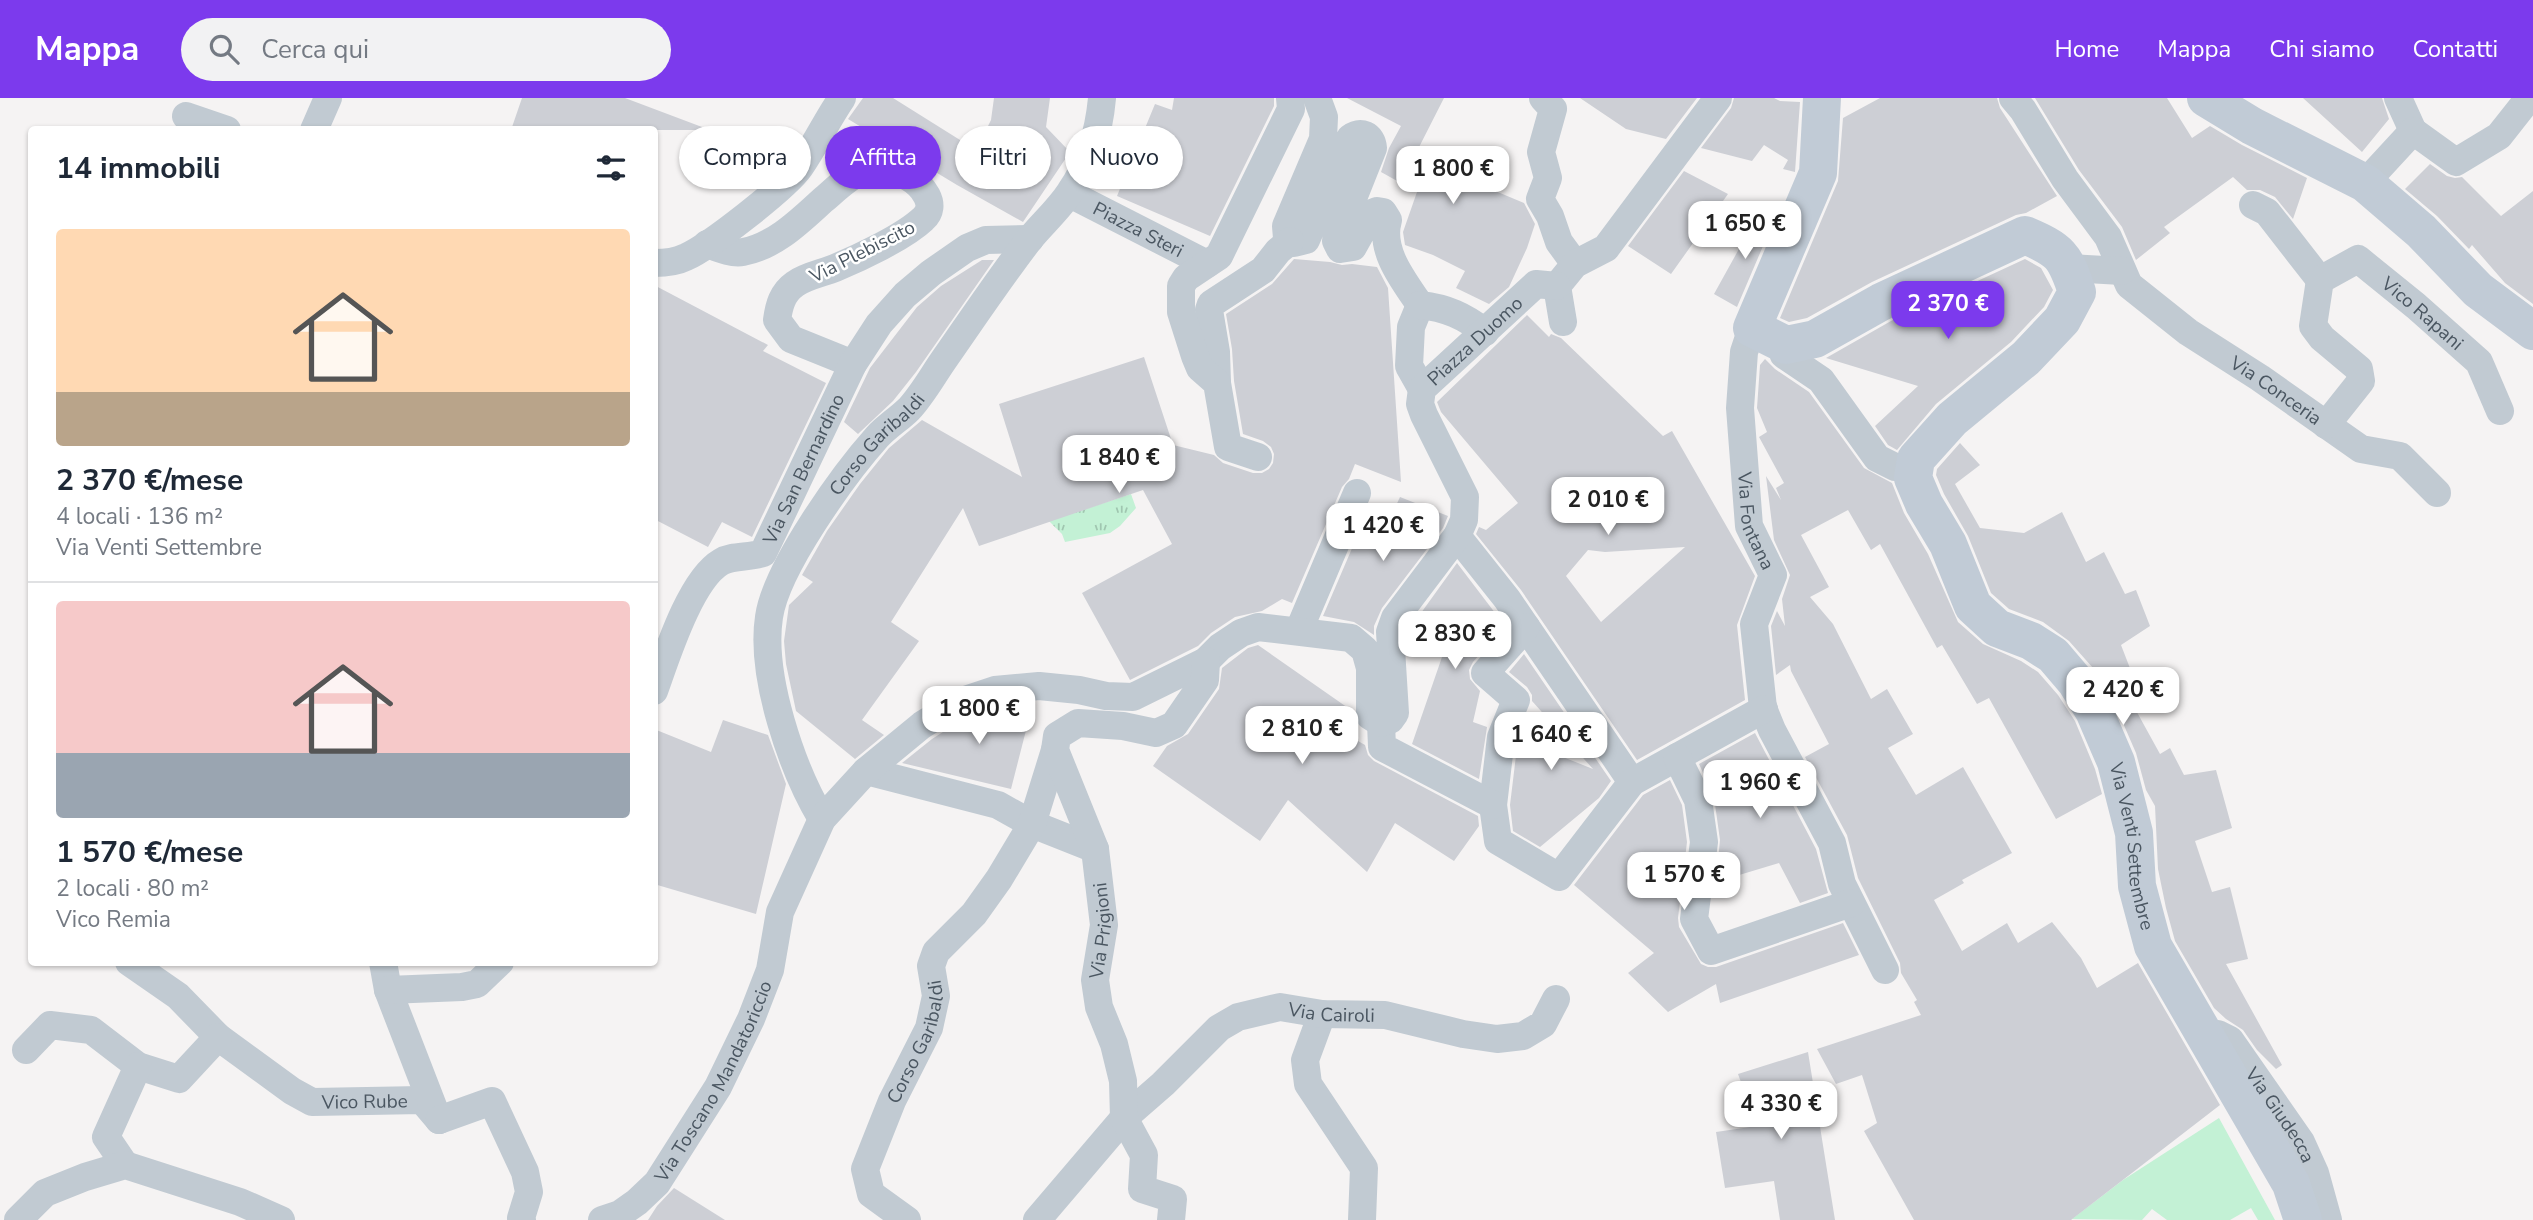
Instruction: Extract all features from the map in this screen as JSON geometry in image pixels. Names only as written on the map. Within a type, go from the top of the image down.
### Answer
[{"type":"main road","points":[[1822,98],[1818,173],[1752,328],[1786,345],[1815,339],[1881,302],[2025,235],[2052,247],[2069,268]]},
{"type":"main road","points":[[2209,100],[2252,126],[2365,183],[2421,231],[2478,290],[2533,331]]},
{"type":"main road","name":"Via Venti Settembre","points":[[2069,268],[2077,292],[2062,320],[2026,358],[1952,419],[1916,458],[1913,478],[1924,504],[1948,544],[1973,606],[1997,628],[2031,641],[2053,655],[2076,682],[2094,711],[2119,774],[2134,833],[2137,886],[2153,946],[2291,1184],[2303,1220]]},
{"type":"street","points":[[658,263],[687,257],[782,186],[799,168],[842,98]]},
{"type":"street","name":"Corso Garibaldi","points":[[822,819],[804,788],[787,740],[769,670],[769,618],[777,589],[800,546],[852,468],[879,435],[909,408],[1030,239],[1070,194],[1087,164],[1099,126],[1102,98]]},
{"type":"street","points":[[1217,383],[1200,368],[1195,356],[1181,312],[1181,286],[1186,278],[1219,256],[1291,109],[1290,98]]},
{"type":"street","points":[[1544,98],[1553,109],[1541,152],[1548,178],[1540,199],[1550,216],[1559,242],[1566,275],[1563,322]]},
{"type":"street","name":"Piazza Duomo","points":[[1457,536],[1464,520],[1465,497],[1424,415],[1420,404],[1422,389],[1536,284],[1566,275],[1606,248],[1718,98]]},
{"type":"street","name":"Via Conceria","points":[[2013,98],[2064,179],[2108,237],[2129,285],[2188,332],[2260,378],[2361,449],[2400,456],[2437,493]]},
{"type":"street","points":[[2398,98],[2413,131],[2456,162],[2499,136],[2529,98]]},
{"type":"street","points":[[1319,99],[1324,117],[1323,139],[1285,234],[1290,241],[1298,243],[1306,240],[1348,141],[1357,134],[1366,135],[1373,148],[1337,234],[1336,244],[1344,250],[1353,247],[1372,214],[1383,212],[1388,220],[1388,249],[1397,271],[1420,306]]},
{"type":"street","points":[[187,115],[216,126]]},
{"type":"street","points":[[2365,183],[2413,131]]},
{"type":"street","name":"Via Plebiscito","points":[[707,244],[725,251],[742,252],[772,240],[862,171],[880,170],[906,176],[924,189],[930,203],[926,217],[906,231],[839,266],[795,284],[779,302],[777,320],[791,339],[853,364]]},
{"type":"street","name":"Piazza Steri","points":[[1070,194],[1207,264]]},
{"type":"street","points":[[2253,205],[2267,212],[2320,280],[2313,327],[2359,369],[2361,381],[2326,425]]},
{"type":"street","points":[[853,364],[879,324],[905,295],[931,273],[967,248],[986,240],[1030,239]]},
{"type":"street","points":[[1258,457],[1228,447],[1217,383],[1216,352],[1209,310],[1211,304],[1263,270],[1290,241]]},
{"type":"street","name":"Vico Rapani","points":[[2320,280],[2358,259],[2479,362],[2500,411]]},
{"type":"street","points":[[2069,268],[2122,271]]},
{"type":"street","points":[[1420,306],[1440,307],[1463,315],[1485,332]]},
{"type":"street","points":[[1420,306],[1411,327],[1409,366],[1422,389]]},
{"type":"street","name":"Via Fontana","points":[[1752,328],[1744,352],[1740,408],[1749,526],[1773,575],[1754,624],[1764,709],[1772,730],[1832,843],[1842,884],[1885,970]]},
{"type":"street","points":[[1786,345],[1784,355],[1821,380],[1877,458],[1895,467]]},
{"type":"street","name":"Via San Bernardino","points":[[658,680],[675,633],[703,579],[720,562],[733,557],[750,557],[763,553],[853,364]]},
{"type":"street","points":[[1298,630],[1357,493]]},
{"type":"street","points":[[822,819],[866,771],[922,725],[959,702],[995,690],[1040,686],[1106,696],[1133,696],[1206,662],[1220,647],[1258,627],[1351,638],[1365,650],[1370,668],[1368,712],[1373,719],[1381,723],[1390,720],[1395,713],[1389,642],[1395,618],[1457,536],[1526,627],[1632,782]]},
{"type":"street","points":[[1526,627],[1485,673],[1516,700],[1501,737],[1493,805],[1499,841],[1559,877],[1632,782],[1764,709]]},
{"type":"street","points":[[1055,750],[1057,736],[1077,723],[1123,726],[1156,733],[1174,725],[1205,680],[1206,662]]},
{"type":"street","points":[[1381,723],[1382,747],[1493,805]]},
{"type":"street","name":"Corso Garibaldi","points":[[907,1220],[870,1194],[865,1169],[892,1101],[929,1028],[936,996],[931,966],[936,952],[974,914],[999,879],[1031,824],[1055,750]]},
{"type":"street","name":"Via Prigioni","points":[[1055,750],[1095,849],[1104,925],[1095,980],[1100,1007],[1114,1044],[1123,1081],[1124,1118]]},
{"type":"street","points":[[1677,757],[1698,800],[1703,842],[1694,919],[1711,951],[1851,903]]},
{"type":"street","points":[[866,771],[998,805],[1031,824],[1095,849]]},
{"type":"street","name":"Via Toscano Mandatoriccio","points":[[602,1220],[620,1214],[657,1182],[718,1087],[751,1020],[770,970],[780,912],[822,819]]},
{"type":"street","name":"Vico Rube","points":[[135,966],[178,996],[218,1037],[292,1091],[312,1102],[422,1100],[439,1120]]},
{"type":"street","points":[[384,966],[388,990],[439,1120],[492,1101],[524,1172],[529,1192],[522,1220]]},
{"type":"street","points":[[388,990],[462,988],[477,984],[496,966]]},
{"type":"street","name":"Via Cairoli","points":[[1037,1220],[1124,1118],[1163,1084],[1219,1028],[1238,1017],[1280,1007],[1322,1014],[1385,1015],[1463,1034],[1497,1039],[1523,1037],[1543,1024],[1556,999]]},
{"type":"street","points":[[1322,1014],[1305,1060],[1308,1084],[1364,1168],[1362,1220]]},
{"type":"street","points":[[26,1050],[50,1025],[91,1030],[138,1066],[179,1079],[218,1037]]},
{"type":"street","name":"Via Giudecca","points":[[2207,1039],[2218,1034],[2230,1040],[2260,1082],[2309,1158],[2328,1220]]},
{"type":"street","points":[[138,1066],[106,1137],[125,1165],[237,1211],[281,1220]]},
{"type":"street","points":[[1124,1118],[1144,1155],[1142,1189],[1173,1199],[1171,1220]]},
{"type":"street","points":[[18,1220],[45,1193],[125,1165]]},
{"type":"green space","points":[[1131,494],[1136,508],[1110,533],[1065,542],[1062,534],[1049,521]]},
{"type":"green space","points":[[2219,1118],[2275,1220],[2258,1220],[2251,1208],[2230,1220],[2167,1220],[2152,1209],[2142,1220],[2072,1219],[2123,1180]]},
{"type":"building","points":[[522,98],[625,98],[699,126],[658,130],[658,126],[512,126]]},
{"type":"building","points":[[863,98],[893,98],[938,126],[860,126],[848,119]]},
{"type":"building","points":[[994,98],[1050,98],[1046,126],[988,126]]},
{"type":"building","points":[[1174,98],[1274,98],[1274,106],[1210,236],[1117,196],[1120,189],[1183,189],[1183,126],[1146,126],[1155,104],[1172,110]]},
{"type":"building","points":[[1347,98],[1444,98],[1414,157],[1524,203],[1535,224],[1527,248],[1509,287],[1489,304],[1456,288],[1465,271],[1405,245],[1403,232],[1417,192],[1381,172],[1389,148],[1401,126]]},
{"type":"building","points":[[1580,98],[1697,98],[1666,139],[1626,129]]},
{"type":"building","points":[[1734,98],[1774,98],[1800,102],[1795,172],[1783,169],[1788,160],[1764,145],[1752,161],[1701,148],[1731,108]]},
{"type":"building","points":[[1880,98],[1997,98],[2000,108],[2057,196],[2026,213],[2016,215],[1872,282],[1807,318],[1789,322],[1780,318],[1838,181],[1843,118]]},
{"type":"building","points":[[2035,98],[2167,98],[2192,138],[2210,126],[2307,178],[2293,219],[2275,197],[2260,190],[2247,190],[2233,177],[2164,227],[2170,233],[2136,260],[2122,227],[2079,170]]},
{"type":"building","points":[[2303,98],[2382,98],[2389,119],[2362,152]]},
{"type":"building","points":[[941,128],[955,137],[955,184],[941,175]]},
{"type":"building","points":[[1051,132],[1065,147],[1065,159],[1051,180]]},
{"type":"building","points":[[2430,164],[2447,176],[2462,177],[2501,216],[2533,191],[2533,304],[2505,283],[2472,245],[2469,249],[2437,216],[2405,189]]},
{"type":"building","points":[[1684,171],[1728,194],[1671,274],[1628,246]]},
{"type":"building","points":[[964,189],[1045,189],[1023,222]]},
{"type":"building","points":[[1760,211],[1775,218],[1737,307],[1714,294]]},
{"type":"building","points":[[1294,259],[1377,267],[1388,288],[1401,482],[1355,464],[1349,479],[1342,487],[1292,603],[1282,599],[1262,611],[1235,617],[1211,633],[1198,646],[1130,680],[1082,593],[1172,544],[1143,490],[979,546],[963,508],[891,622],[919,641],[862,720],[884,735],[855,759],[796,711],[784,641],[789,605],[813,582],[802,575],[827,531],[860,484],[889,448],[922,420],[1022,477],[999,404],[1144,357],[1173,445],[1214,455],[1223,463],[1253,473],[1262,473],[1269,469],[1274,454],[1271,447],[1243,434],[1226,314],[1272,284]]},
{"type":"building","points":[[2025,259],[2041,268],[2053,290],[2044,307],[2011,342],[1936,404],[1897,450],[1888,445],[1875,426],[1918,386],[1826,358],[1891,321]]},
{"type":"building","points":[[982,260],[994,260],[916,372],[893,401],[858,434],[844,422],[870,368],[917,307],[941,286]]},
{"type":"building","points":[[658,287],[768,345],[763,351],[826,383],[752,537],[722,522],[708,547],[658,521]]},
{"type":"building","points":[[1527,315],[1549,337],[1551,334],[1561,338],[1663,436],[1672,431],[1755,576],[1737,625],[1745,700],[1637,760],[1521,590],[1476,534],[1479,527],[1486,530],[1518,503],[1441,412],[1437,402]],"holes":[[[1685,547],[1601,622],[1566,576],[1588,550],[1605,552]]]},
{"type":"building","points":[[1765,359],[1809,392],[1864,468],[1892,483],[1958,622],[1983,644],[2038,672],[2058,695],[2075,721],[2095,769],[2102,794],[2056,819],[1989,698],[1977,704],[1942,645],[1937,648],[1880,544],[1871,550],[1848,510],[1801,535],[1829,587],[1810,597],[1833,624],[1871,699],[1887,689],[1913,734],[1888,748],[1916,795],[1963,767],[2012,853],[1962,880],[1964,883],[1934,900],[1962,951],[2007,923],[2018,943],[2052,922],[2081,958],[2097,988],[2138,963],[2220,1105],[2071,1220],[1914,1220],[1864,1131],[1877,1123],[1862,1075],[1836,1084],[1817,1049],[1921,1015],[1914,1002],[1917,1000],[1901,973],[1900,963],[1858,878],[1847,835],[1805,757],[1829,744],[1790,665],[1776,675],[1771,626],[1777,611],[1785,626],[1782,599],[1790,575],[1774,540],[1766,476],[1781,500],[1776,488],[1784,483],[1759,437],[1767,432],[1757,408],[1760,365]]},
{"type":"building","points":[[1960,443],[1980,465],[1955,484],[1980,528],[2024,533],[2062,512],[2086,562],[2104,552],[2125,594],[2136,590],[2150,626],[2121,645],[2133,676],[2125,681],[2137,703],[2133,705],[2160,754],[2170,748],[2184,775],[2216,770],[2232,828],[2195,841],[2212,892],[2230,887],[2248,959],[2226,964],[2282,1065],[2276,1069],[2257,1050],[2243,1030],[2214,1008],[2175,941],[2158,869],[2155,806],[2146,790],[2136,753],[2113,700],[2093,668],[2069,641],[2043,622],[2009,609],[1991,593],[1968,536],[1936,475],[1937,469]]},
{"type":"building","points":[[1400,497],[1448,516],[1443,528],[1382,608],[1374,626],[1374,635],[1354,622],[1323,616],[1362,525],[1383,534]]},
{"type":"building","points":[[1457,563],[1505,626],[1469,670],[1470,679],[1480,691],[1473,722],[1487,727],[1479,779],[1412,744],[1442,657],[1408,631]]},
{"type":"building","points":[[1258,645],[1351,710],[1337,729],[1365,745],[1368,755],[1374,761],[1478,816],[1479,826],[1454,861],[1395,823],[1367,872],[1288,800],[1260,841],[1153,766],[1167,746],[1188,734],[1219,689],[1222,668],[1248,648]]},
{"type":"building","points":[[1524,654],[1611,781],[1599,798],[1540,847],[1513,831],[1510,805],[1518,739],[1593,769],[1532,701],[1527,687],[1509,672]]},
{"type":"building","points":[[1033,703],[1011,789],[902,763],[932,739],[968,716],[998,706]]},
{"type":"building","points":[[723,720],[768,735],[786,784],[756,914],[658,885],[658,731],[711,752]]},
{"type":"building","points":[[1755,733],[1816,849],[1828,893],[1800,903],[1779,863],[1716,882],[1720,840],[1714,797],[1699,764]]},
{"type":"building","points":[[1670,780],[1682,805],[1687,842],[1681,892],[1674,894],[1680,901],[1679,927],[1701,964],[1716,967],[1843,923],[1859,955],[1720,1003],[1716,984],[1668,1012],[1628,973],[1654,953],[1574,885],[1643,795]]},
{"type":"building","points":[[1808,1052],[1835,1220],[1780,1220],[1774,1181],[1725,1188],[1716,1132],[1757,1126],[1738,1074]]},
{"type":"building","points":[[674,1188],[725,1220],[648,1220]]}]
